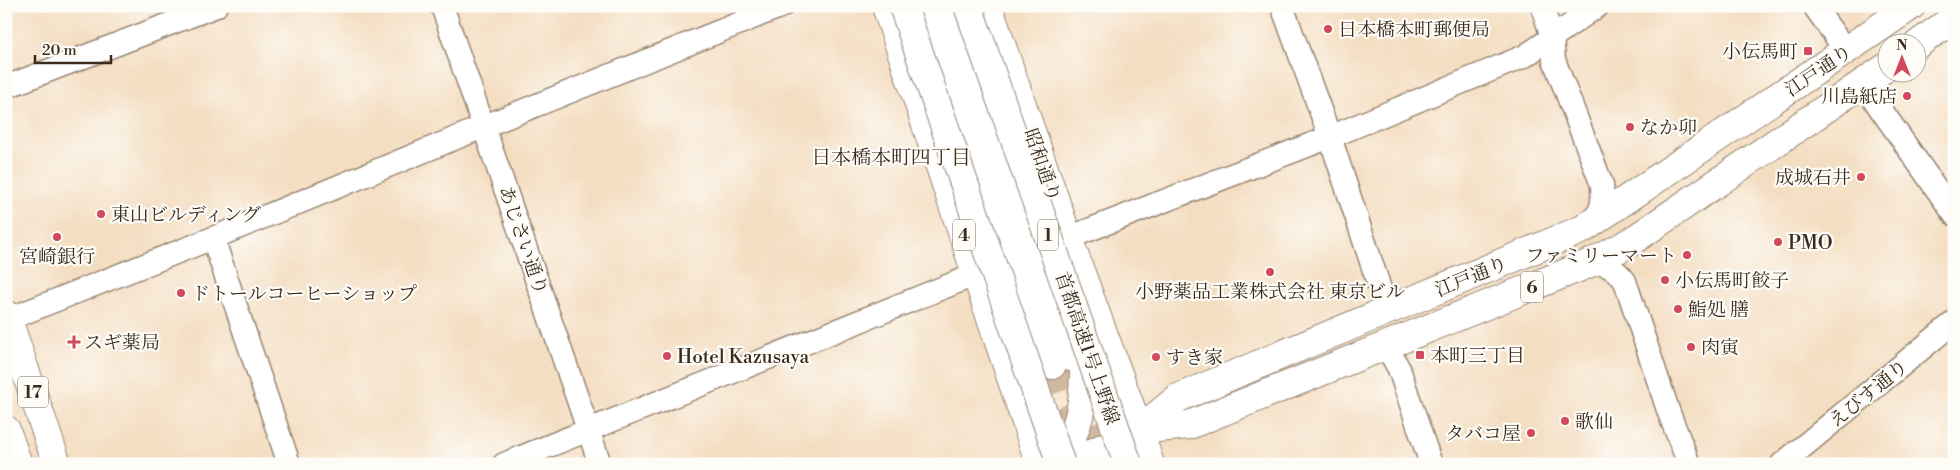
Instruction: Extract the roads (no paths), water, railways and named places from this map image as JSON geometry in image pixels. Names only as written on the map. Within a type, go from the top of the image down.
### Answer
[{"type":"main road","name":"4","points":[[886,6],[1040,464]]},
{"type":"main road","points":[[903,6],[1061,464]]},
{"type":"main road","points":[[924,6],[1061,361],[954,9]]},
{"type":"main road","name":"昭和通り","points":[[988,6],[1068,238],[1150,464]]},
{"type":"main road","name":"江戸通り","points":[[1069,464],[1139,430],[1178,398],[1583,229],[1911,6]]},
{"type":"main road","name":"首都高速1号上野線","points":[[954,9],[1128,464]]},
{"type":"main road","points":[[1928,37],[1954,18]]},
{"type":"main road","name":"江戸通り","points":[[1139,430],[1189,425],[1593,262],[1629,243],[1878,73]]},
{"type":"main road","points":[[1055,464],[1067,450],[1081,412],[1084,379],[1084,342],[1078,264]]},
{"type":"main road","name":"17","points":[[7,318],[57,464]]},
{"type":"main road","name":"17","points":[[6,430],[18,464]]},
{"type":"main road","points":[[1118,464],[1139,430]]},
{"type":"street","points":[[6,88],[216,6]]},
{"type":"street","points":[[7,318],[213,238],[782,6]]},
{"type":"street","points":[[1282,6],[1330,136],[1387,310]]},
{"type":"street","points":[[1542,6],[1552,37],[1554,60],[1602,186],[1603,203],[1598,216],[1583,229]]},
{"type":"street","points":[[1068,238],[1330,136],[1525,56],[1598,6]]},
{"type":"street","points":[[1814,6],[1846,51]]},
{"type":"street","name":"あじさい通り","points":[[444,12],[485,126],[600,464]]},
{"type":"street","points":[[1879,82],[1875,101],[1954,214]]},
{"type":"street","points":[[213,238],[289,464]]},
{"type":"street","points":[[1593,262],[1616,269],[1625,281],[1669,413],[1689,464]]},
{"type":"street","points":[[504,464],[977,274]]},
{"type":"street","name":"えびす通り","points":[[1782,464],[1954,322]]},
{"type":"street","points":[[1386,345],[1399,369],[1431,464]]},
{"type":"tunnel","points":[[1052,365],[1079,441]]},
{"type":"tunnel","points":[[1080,384],[1108,464]]},
{"type":"place","name":"日本橋本町郵便局","points":[[1328,29]]},
{"type":"place","name":"小伝馬町","points":[[1808,51]]},
{"type":"place","name":"川島紙店","points":[[1907,96]]},
{"type":"place","name":"なか卯","points":[[1630,127]]},
{"type":"place","name":"成城石井","points":[[1861,177]]},
{"type":"place","name":"東山ビルディング","points":[[101,214]]},
{"type":"place","name":"宮崎銀行","points":[[57,237]]},
{"type":"place","name":"PMO","points":[[1778,242]]},
{"type":"place","name":"ファミリーマート","points":[[1687,255]]},
{"type":"place","name":"小野薬品工業株式会社 東京ビル","points":[[1270,272]]},
{"type":"place","name":"小伝馬町餃子","points":[[1665,280]]},
{"type":"place","name":"ドトールコーヒーショップ","points":[[181,293]]},
{"type":"place","name":"鮨処 膳","points":[[1678,309]]},
{"type":"place","name":"スギ薬局","points":[[74,342]]},
{"type":"place","name":"肉寅","points":[[1691,347]]},
{"type":"place","name":"本町三丁目","points":[[1420,355]]},
{"type":"place","name":"Hotel Kazusaya","points":[[667,356]]},
{"type":"place","name":"すき家","points":[[1156,357]]},
{"type":"place","name":"歌仙","points":[[1565,421]]},
{"type":"place","name":"タバコ屋","points":[[1531,433]]},
{"type":"district","name":"日本橋本町四丁目","points":[[891,157]]}]
